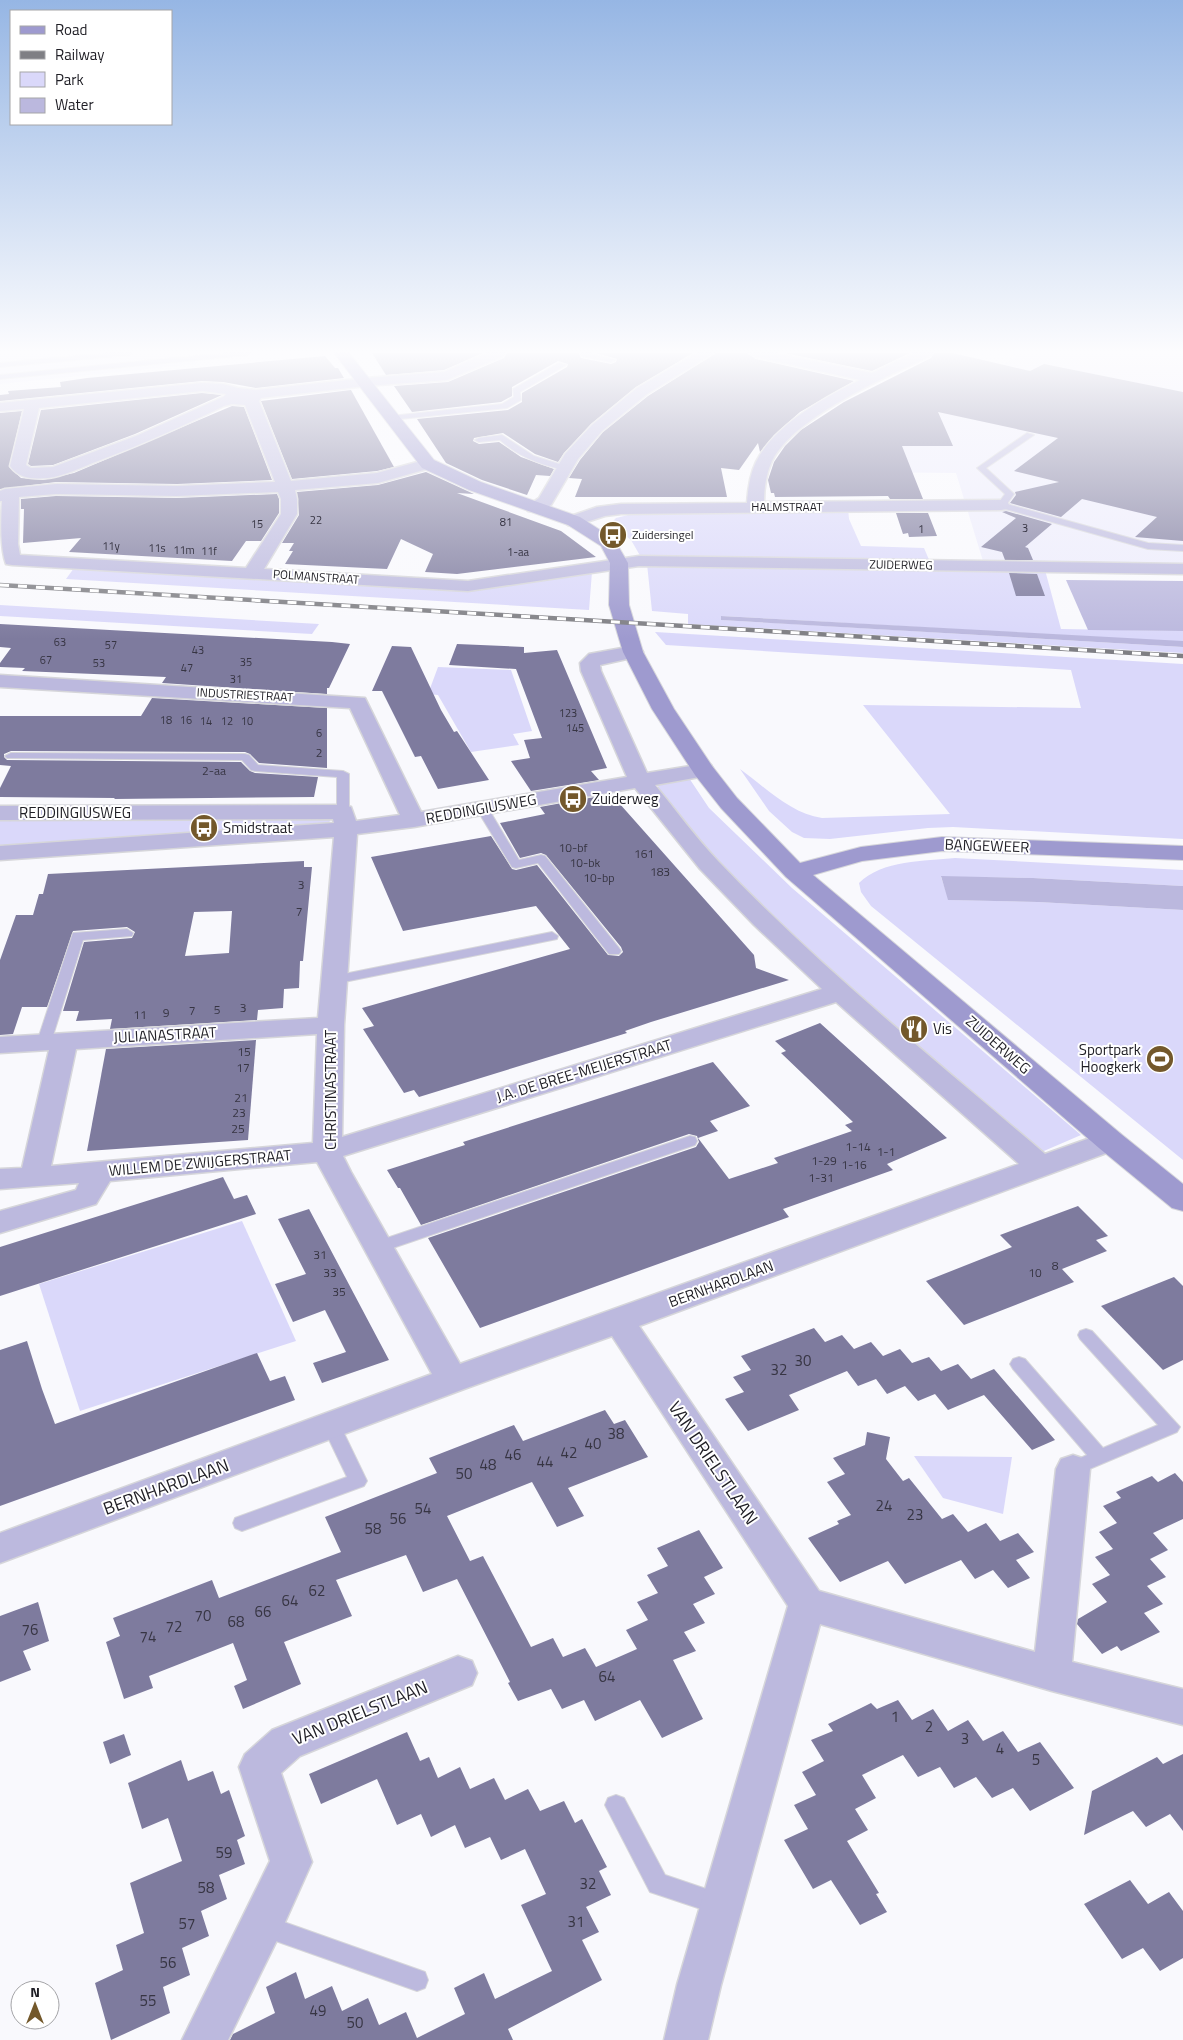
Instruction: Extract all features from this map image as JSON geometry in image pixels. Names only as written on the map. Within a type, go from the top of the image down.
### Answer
[{"type":"street","points":[[22,448],[18,466],[45,481],[151,491],[356,482],[428,464]]},
{"type":"street","points":[[6,495],[45,481],[121,448]]},
{"type":"street","points":[[252,573],[289,514],[289,499],[286,486],[268,448]]},
{"type":"street","points":[[415,448],[428,464],[475,486],[574,521],[593,532],[608,544],[619,563]]},
{"type":"street","points":[[534,507],[545,501],[565,467],[579,448]]},
{"type":"street","points":[[755,508],[757,479],[766,458],[774,448]]},
{"type":"street","name":"POLMANSTRAAT","points":[[6,495],[9,544],[12,560],[468,586],[619,563]]},
{"type":"street","name":"HALMSTRAAT","points":[[574,521],[603,511],[621,509],[1001,505]]},
{"type":"street","name":"ZUIDERWEG","points":[[1183,569],[639,561],[619,563],[619,605],[633,652],[663,709],[703,770],[729,803],[795,872],[1110,1141],[1183,1200]]},
{"type":"street","points":[[633,652],[596,658],[590,663],[591,671],[640,781],[708,864],[762,920],[840,992],[1041,1167]]},
{"type":"street","name":"INDUSTRIESTRAAT","points":[[0,681],[358,702],[414,820]]},
{"type":"street","name":"REDDINGIUSWEG","points":[[0,813],[344,821],[414,820],[703,770]]},
{"type":"street","name":"REDDINGIUSWEG","points":[[2,859],[344,821]]},
{"type":"street","name":"CHRISTINASTRAAT","points":[[344,821],[331,1025],[327,1151],[336,1172],[452,1380]]},
{"type":"street","name":"BANGEWEER","points":[[795,872],[861,854],[942,844],[1183,853]]},
{"type":"street","name":"J.A. DE BREE-MEIJERSTRAAT","points":[[327,1151],[840,992]]},
{"type":"street","name":"JULIANASTRAAT","points":[[0,1045],[331,1025]]},
{"type":"street","points":[[34,1177],[54,1042]]},
{"type":"street","name":"BERNHARDLAAN","points":[[0,1548],[452,1380],[619,1321],[1110,1141]]},
{"type":"street","name":"WILLEM DE ZWIJGERSTRAAT","points":[[0,1222],[86,1197],[101,1172],[327,1151]]},
{"type":"street","points":[[0,1179],[101,1172]]},
{"type":"street","name":"VAN DRIELSTLAAN","points":[[619,1321],[807,1604]]},
{"type":"street","points":[[1052,1674],[1086,1463]]},
{"type":"street","points":[[686,2040],[698,1985],[807,1604],[1052,1674],[1183,1708]]},
{"type":"street","name":"VAN DRIELSTLAAN","points":[[204,2040],[262,1925],[291,1862],[259,1767],[286,1743],[458,1673]]},
{"type":"lane","points":[[515,448],[532,460],[543,464],[565,467]]},
{"type":"lane","points":[[1010,448],[981,468],[1010,494],[1001,505],[1148,546],[1183,548]]},
{"type":"lane","points":[[11,756],[245,757],[255,768],[343,774],[344,821]]},
{"type":"lane","points":[[482,808],[516,864],[541,859],[614,951]]},
{"type":"lane","points":[[54,1042],[78,936],[127,932]]},
{"type":"lane","points":[[334,980],[552,936]]},
{"type":"lane","points":[[378,1247],[690,1141]]},
{"type":"lane","points":[[1018,1364],[1086,1463],[1170,1427],[1086,1335]]},
{"type":"lane","points":[[242,1523],[358,1481],[331,1425]]},
{"type":"lane","points":[[616,1805],[658,1884],[722,1905]]},
{"type":"lane","points":[[262,1925],[417,1980]]},
{"type":"shaded area","points":[[866,448],[1183,448],[1183,564],[983,561],[956,473],[861,472]]},
{"type":"green space","points":[[848,509],[849,519],[861,546],[924,548],[930,562],[642,559],[631,540],[610,524],[616,518],[632,514]]},
{"type":"green space","points":[[647,564],[1045,570],[1061,629],[1183,631],[1183,642],[722,616],[722,620],[1183,647],[1183,653],[688,624],[688,614],[652,611]]},
{"type":"green space","points":[[74,568],[469,590],[592,572],[589,610],[66,579]]},
{"type":"green space","points":[[0,605],[319,624],[312,634],[0,616]]},
{"type":"green space","points":[[655,632],[1183,664],[1183,839],[953,827],[830,839],[804,838],[792,832],[769,811],[740,769],[789,805],[800,811],[822,818],[950,814],[863,705],[1081,708],[1071,670],[666,645]]},
{"type":"green space","points":[[438,667],[511,670],[532,731],[513,734],[519,745],[471,752],[438,695],[428,694]]},
{"type":"green space","points":[[689,778],[709,808],[792,888],[1081,1135],[1037,1154],[817,962],[714,857],[663,796],[657,784]]},
{"type":"green space","points":[[0,815],[331,817],[328,827],[0,848]]},
{"type":"green space","points":[[955,858],[1183,870],[1183,886],[1033,878],[941,877],[949,900],[1038,902],[1183,910],[1183,1160],[871,906],[861,892],[859,883],[868,875],[879,870],[904,863]]},
{"type":"green space","points":[[242,1221],[296,1341],[80,1411],[39,1284]]},
{"type":"green space","points":[[914,1456],[1012,1457],[1003,1514],[943,1498]]},
{"type":"water","points":[[1066,580],[1183,581],[1183,631],[1088,630]]},
{"type":"water","points":[[721,616],[1183,641],[1183,647],[721,620]]},
{"type":"water","points":[[941,876],[1033,878],[1183,886],[1183,910],[1038,902],[948,900]]},
{"type":"building","points":[[0,448],[13,448],[9,467],[21,478],[43,480],[74,473],[132,448],[260,448],[272,480],[177,484],[56,482],[0,489]]},
{"type":"building","points":[[32,448],[97,448],[53,465],[31,466],[28,464]]},
{"type":"building","points":[[280,448],[384,448],[394,467],[377,471],[292,479]]},
{"type":"building","points":[[436,448],[508,448],[521,457],[554,469],[550,476],[536,475],[527,495],[482,480],[446,463]]},
{"type":"building","points":[[526,448],[568,448],[558,462],[535,454]]},
{"type":"building","points":[[590,448],[754,448],[739,470],[721,468],[727,497],[575,497],[582,479],[569,478]]},
{"type":"building","points":[[783,448],[903,448],[923,499],[890,499],[888,496],[775,497],[774,493],[771,493],[768,480],[774,462]]},
{"type":"building","points":[[1044,448],[1183,448],[1183,541],[1135,537],[1157,517],[1082,499],[1061,517],[1010,503],[1016,495],[1015,492],[1059,482],[1014,471]]},
{"type":"building","points":[[426,472],[474,494],[457,493],[561,531],[596,557],[457,574],[425,572],[433,554],[401,539],[387,569],[285,564],[293,551],[289,551],[294,543],[282,543],[299,515],[297,492],[378,485]]},
{"type":"building","points":[[277,494],[279,513],[261,541],[246,541],[232,561],[69,552],[81,538],[23,543],[24,509],[21,509],[21,499],[56,496],[177,498]]},
{"type":"building","points":[[1006,511],[1052,524],[1025,547],[1028,548],[1033,560],[1005,560],[1002,552],[981,547],[1016,518],[1002,512]]},
{"type":"building","points":[[896,513],[928,513],[937,536],[909,537],[908,533],[903,534]]},
{"type":"building","points":[[1009,573],[1037,574],[1045,596],[1016,596]]},
{"type":"building","points":[[0,624],[350,644],[329,688],[327,688],[327,694],[162,683],[166,677],[22,671],[25,668],[0,667],[0,663],[11,648],[0,647]]},
{"type":"building","points":[[457,644],[524,647],[524,653],[557,650],[607,768],[591,771],[599,780],[531,791],[511,761],[530,758],[524,740],[542,738],[516,669],[449,665]]},
{"type":"building","points":[[392,646],[411,647],[441,710],[454,732],[457,731],[489,780],[438,789],[421,756],[415,757],[382,691],[372,691]]},
{"type":"building","points":[[152,698],[327,708],[327,768],[259,763],[250,754],[245,752],[11,751],[4,754],[4,757],[7,760],[241,762],[250,771],[255,773],[318,777],[314,797],[114,799],[0,797],[0,788],[11,766],[0,765],[0,716],[141,716]]},
{"type":"building","points":[[611,794],[754,955],[756,968],[789,980],[651,1022],[625,1031],[627,1033],[419,1097],[414,1090],[404,1093],[363,1029],[374,1026],[362,1008],[570,949],[536,906],[403,931],[371,857],[491,836],[512,869],[516,870],[537,865],[608,955],[619,956],[623,952],[621,947],[546,855],[541,853],[520,858],[500,823],[545,814],[540,807]]},
{"type":"building","points":[[304,861],[304,867],[312,867],[303,961],[300,961],[299,988],[284,989],[283,1008],[258,1010],[257,1020],[110,1029],[112,1019],[76,1021],[79,1011],[63,1011],[84,942],[132,938],[135,932],[127,927],[73,931],[47,1007],[22,1007],[13,1034],[0,1035],[0,960],[16,915],[33,915],[39,894],[43,894],[48,874]],"holes":[[[232,911],[229,953],[185,956],[194,912]]]},
{"type":"building","points":[[820,1023],[947,1138],[887,1164],[893,1170],[783,1209],[789,1217],[480,1328],[428,1238],[696,1147],[699,1142],[697,1136],[689,1134],[421,1225],[400,1188],[398,1188],[387,1170],[465,1145],[463,1142],[713,1062],[750,1106],[710,1121],[718,1131],[698,1138],[729,1179],[778,1163],[774,1158],[852,1131],[845,1125],[853,1122],[781,1053],[786,1051],[775,1041]]},
{"type":"building","points":[[256,1040],[248,1140],[87,1151],[106,1049]]},
{"type":"building","points":[[223,1177],[234,1199],[247,1195],[256,1214],[0,1296],[0,1247]]},
{"type":"building","points":[[1078,1206],[1108,1236],[1096,1240],[1107,1251],[1062,1269],[1074,1282],[964,1325],[926,1281],[1012,1247],[1000,1235]]},
{"type":"building","points":[[309,1209],[389,1360],[322,1383],[313,1363],[346,1352],[325,1310],[293,1322],[275,1284],[306,1274],[278,1219]]},
{"type":"building","points":[[1174,1277],[1183,1286],[1183,1360],[1163,1370],[1101,1306]]},
{"type":"building","points":[[814,1328],[825,1342],[842,1335],[854,1349],[871,1342],[883,1356],[900,1349],[912,1363],[929,1357],[941,1371],[958,1364],[971,1379],[994,1369],[1055,1440],[1032,1450],[984,1395],[948,1410],[935,1394],[918,1401],[905,1386],[887,1394],[876,1379],[858,1386],[847,1371],[789,1395],[799,1410],[748,1431],[725,1399],[744,1392],[733,1377],[751,1370],[741,1356]]},
{"type":"building","points":[[27,1341],[55,1424],[257,1353],[270,1381],[285,1376],[295,1400],[0,1506],[0,1350]]},
{"type":"building","points":[[605,1410],[614,1424],[625,1420],[648,1457],[568,1488],[584,1516],[557,1527],[532,1482],[447,1516],[470,1561],[483,1556],[531,1647],[553,1638],[563,1657],[585,1648],[596,1667],[637,1649],[626,1630],[648,1620],[637,1602],[658,1593],[647,1575],[668,1566],[657,1548],[699,1530],[723,1568],[704,1577],[715,1594],[693,1604],[705,1623],[684,1632],[696,1651],[673,1660],[703,1719],[662,1738],[640,1700],[595,1721],[584,1700],[562,1709],[551,1689],[518,1701],[457,1579],[423,1592],[406,1555],[336,1580],[352,1616],[284,1642],[301,1684],[243,1709],[234,1686],[247,1680],[233,1643],[149,1676],[153,1688],[124,1699],[106,1642],[120,1636],[113,1618],[212,1580],[219,1598],[341,1552],[325,1517],[437,1473],[429,1458],[514,1425],[523,1441]]},
{"type":"building","points":[[867,1432],[890,1437],[886,1459],[903,1481],[909,1478],[942,1519],[953,1514],[968,1532],[986,1523],[1000,1541],[1018,1533],[1034,1552],[1016,1560],[1030,1578],[1008,1588],[993,1570],[975,1579],[961,1560],[905,1584],[888,1561],[840,1582],[808,1538],[839,1524],[837,1521],[851,1515],[827,1482],[845,1474],[833,1458],[865,1445]]},
{"type":"building","points":[[1175,1473],[1183,1482],[1183,1519],[1153,1533],[1168,1550],[1150,1559],[1166,1577],[1147,1586],[1163,1604],[1144,1613],[1160,1632],[1121,1651],[1117,1646],[1102,1654],[1077,1624],[1078,1619],[1107,1602],[1092,1584],[1110,1575],[1095,1557],[1113,1549],[1099,1532],[1117,1523],[1103,1506],[1121,1498],[1116,1492],[1152,1476],[1158,1482]]},
{"type":"building","points":[[38,1602],[49,1641],[23,1651],[31,1670],[0,1682],[0,1616]]},
{"type":"building","points":[[898,1700],[912,1720],[933,1709],[948,1731],[968,1720],[983,1741],[1003,1731],[1018,1752],[1040,1742],[1074,1788],[1030,1811],[1013,1788],[992,1798],[976,1777],[954,1788],[940,1767],[918,1777],[903,1755],[862,1775],[876,1798],[855,1809],[868,1830],[847,1841],[879,1893],[876,1894],[887,1912],[860,1925],[831,1880],[813,1889],[784,1840],[808,1829],[794,1805],[816,1795],[802,1772],[824,1761],[811,1740],[833,1731],[828,1724],[871,1703],[877,1709]]},
{"type":"building","points":[[407,1732],[420,1761],[429,1757],[438,1778],[460,1767],[470,1789],[494,1778],[505,1800],[528,1789],[540,1811],[564,1801],[575,1823],[582,1819],[607,1867],[599,1871],[611,1895],[586,1907],[599,1932],[582,1940],[602,1980],[508,2029],[513,2040],[230,2040],[233,2034],[275,2013],[266,1987],[296,1972],[305,1999],[332,1986],[342,2011],[368,1998],[379,2025],[406,2012],[417,2038],[465,2014],[454,1988],[484,1973],[495,1999],[552,1971],[521,1905],[546,1894],[525,1849],[501,1860],[490,1837],[465,1848],[455,1825],[431,1837],[421,1814],[397,1825],[377,1779],[321,1804],[309,1774]]},
{"type":"building","points":[[124,1734],[131,1755],[110,1764],[103,1742]]},
{"type":"building","points":[[1183,1754],[1183,1831],[1170,1814],[1146,1827],[1133,1811],[1084,1835],[1092,1791],[1157,1757],[1163,1764]]},
{"type":"building","points":[[181,1760],[188,1781],[213,1771],[221,1794],[229,1790],[245,1836],[237,1840],[245,1864],[219,1875],[227,1899],[201,1911],[209,1936],[182,1948],[190,1975],[163,1987],[170,2013],[111,2040],[95,1983],[123,1970],[116,1945],[144,1933],[130,1883],[182,1861],[168,1818],[142,1829],[128,1783]]},
{"type":"building","points":[[1130,1880],[1148,1904],[1169,1892],[1183,1911],[1183,1958],[1160,1971],[1143,1948],[1122,1959],[1084,1904]]},
{"type":"railway","points":[[0,585],[1183,656]]},
{"type":"place","name":"Zuidersingel","points":[[613,535]]},
{"type":"place","name":"Zuiderweg","points":[[573,799]]},
{"type":"place","name":"Smidstraat","points":[[204,828]]},
{"type":"place","name":"Vis","points":[[914,1029]]},
{"type":"place","name":"Sportpark Hoogkerk","points":[[1160,1059]]}]
